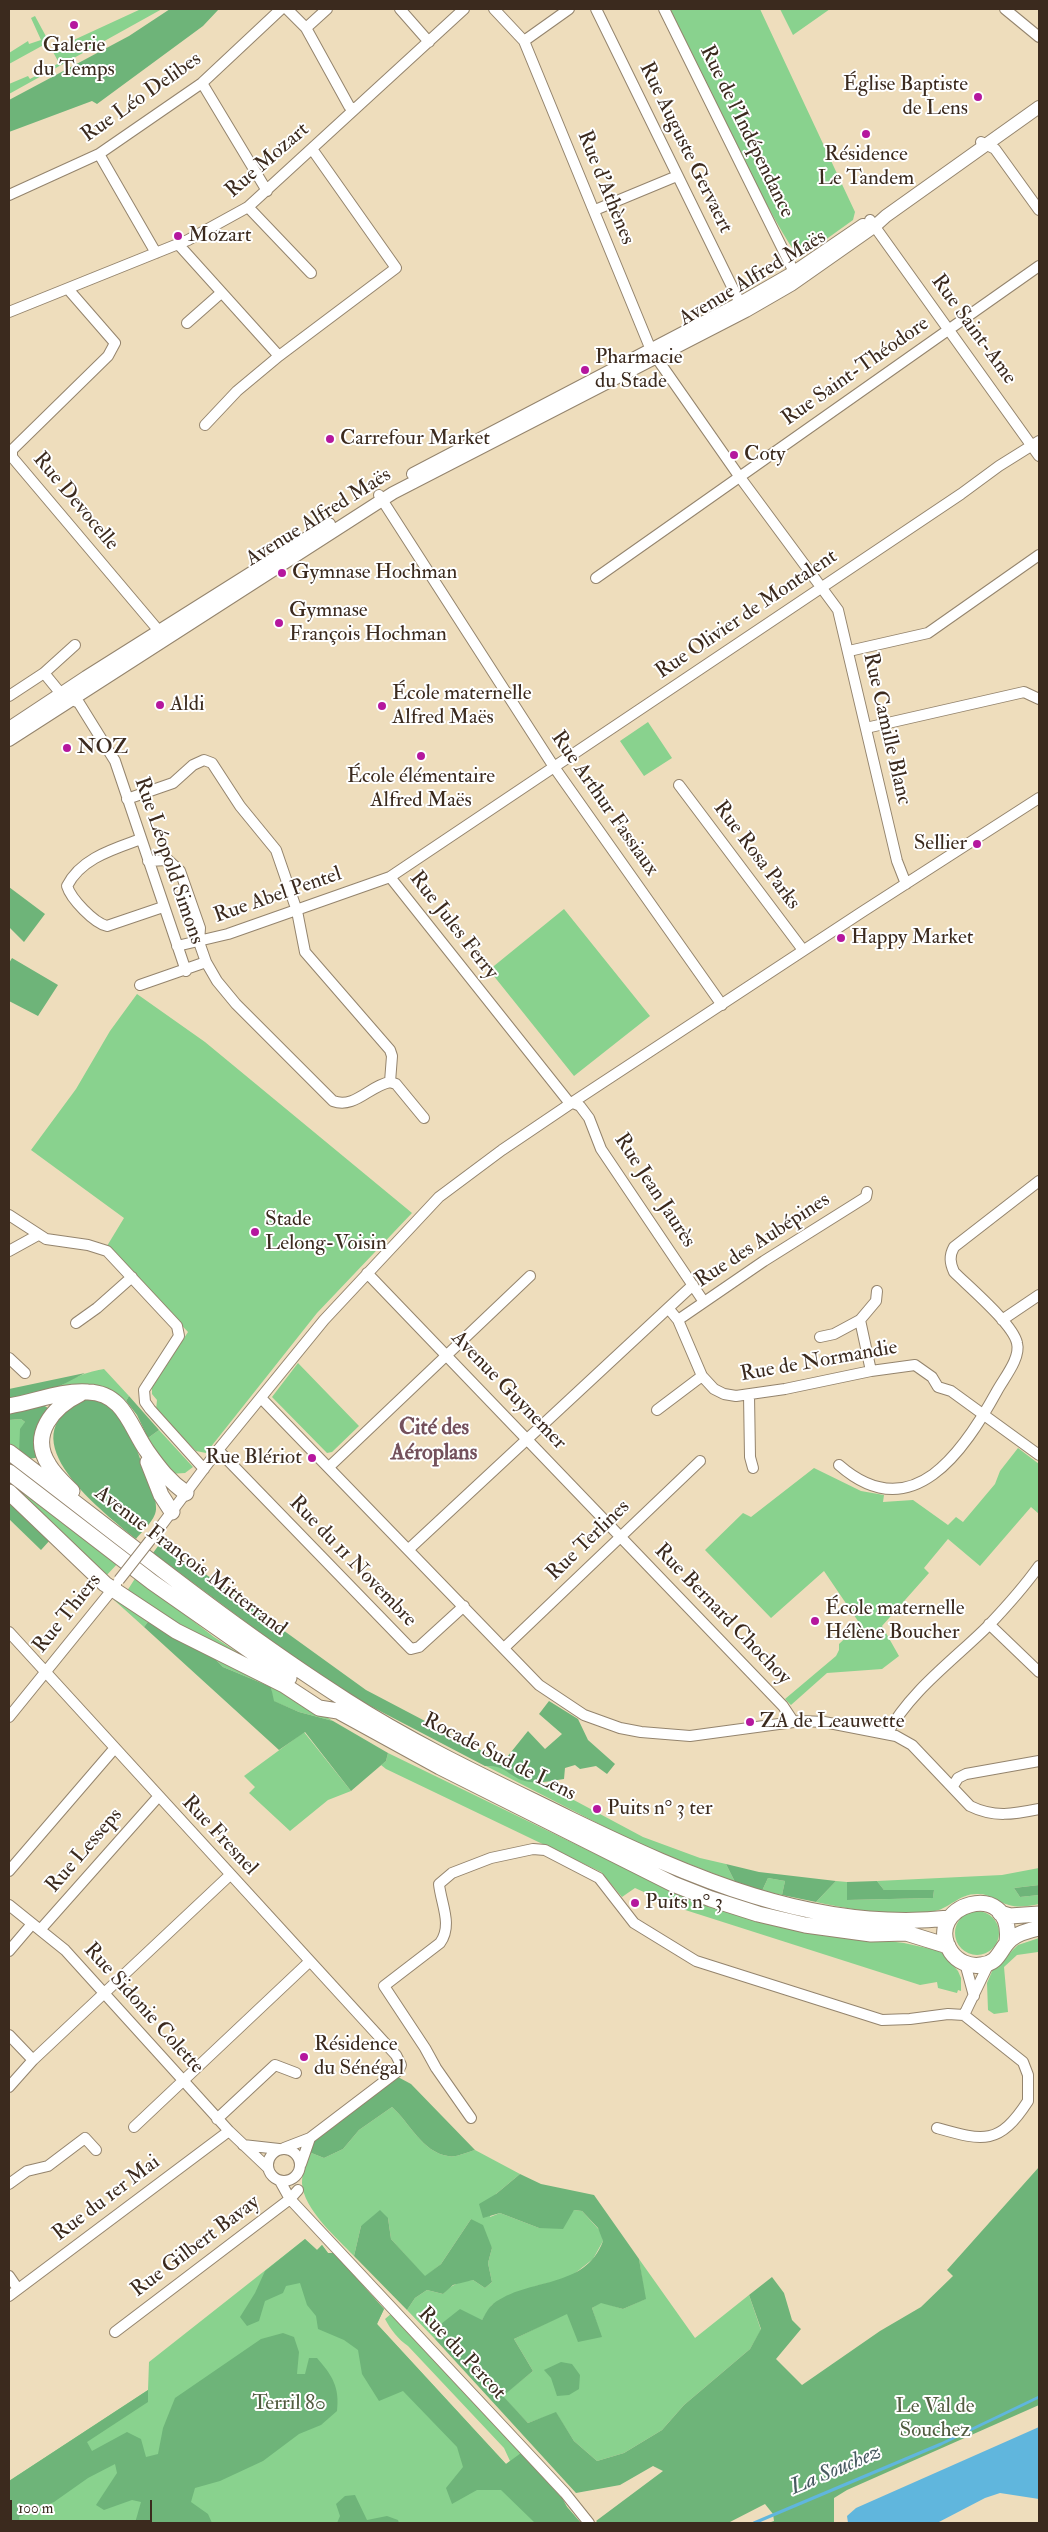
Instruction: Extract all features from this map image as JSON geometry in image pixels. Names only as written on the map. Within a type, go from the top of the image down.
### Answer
[{"type":"highway","points":[[9,1406],[65,1392],[83,1392],[105,1396],[120,1405],[135,1426],[146,1450],[164,1476],[186,1492]]},
{"type":"highway","points":[[83,1392],[67,1400],[49,1419],[44,1427],[42,1443],[50,1467],[91,1515]]},
{"type":"highway","points":[[146,1450],[148,1463],[161,1495],[172,1512]]},
{"type":"highway","name":"Avenue François Mitterrand","points":[[9,1452],[343,1707]]},
{"type":"highway","name":"Avenue François Mitterrand","points":[[9,1472],[152,1582],[266,1663],[343,1707]]},
{"type":"highway","points":[[9,1492],[116,1584],[176,1631],[284,1685],[319,1708],[343,1707]]},
{"type":"highway","name":"Rocade Sud de Lens","points":[[343,1707],[380,1735],[673,1884],[749,1911],[840,1931],[871,1934],[906,1934],[948,1946]]},
{"type":"highway","name":"Rocade Sud de Lens","points":[[343,1707],[407,1735],[651,1858],[728,1888],[813,1911],[867,1920],[910,1922],[950,1918]]},
{"type":"highway","points":[[1039,1914],[1010,1916],[1000,1913],[991,1906],[980,1902],[968,1904],[958,1909],[950,1918],[946,1927],[948,1946],[957,1959],[973,1965],[989,1963],[1001,1955],[1007,1942],[1012,1937],[1039,1928]]},
{"type":"highway","points":[[1000,1913],[1007,1927],[1007,1942]]},
{"type":"main road","name":"Avenue Alfred Maës","points":[[653,354],[886,216],[1039,100]]},
{"type":"main road","name":"Avenue Alfred Maës","points":[[984,143],[1039,107]]},
{"type":"main road","name":"Avenue Alfred Maës","points":[[9,728],[68,697],[439,460],[776,294],[873,223]]},
{"type":"main road","name":"Avenue Alfred Maës","points":[[9,740],[159,631],[381,498]]},
{"type":"street","name":"Rue Léo Delibes","points":[[9,195],[99,154],[202,83],[281,9]]},
{"type":"street","points":[[286,9],[306,28],[349,106],[354,110]]},
{"type":"street","points":[[306,28],[327,9]]},
{"type":"street","points":[[400,9],[429,42]]},
{"type":"street","name":"Rue Mozart","points":[[9,312],[178,244],[218,225],[248,207],[464,9]]},
{"type":"street","points":[[494,9],[524,41],[568,9]]},
{"type":"street","name":"Rue Auguste Gervaert","points":[[596,9],[740,303]]},
{"type":"street","name":"Rue de l'Indépendance","points":[[664,9],[794,272]]},
{"type":"street","points":[[1005,9],[1039,36]]},
{"type":"street","name":"Rue d'Athènes","points":[[524,41],[653,354],[739,476]]},
{"type":"street","points":[[202,83],[267,190]]},
{"type":"street","points":[[984,143],[995,149],[1039,210]]},
{"type":"street","points":[[205,425],[237,391],[279,356],[396,268],[312,148]]},
{"type":"street","points":[[99,154],[156,253]]},
{"type":"street","points":[[595,210],[677,176]]},
{"type":"street","points":[[248,207],[310,273]]},
{"type":"street","name":"Rue Saint-Ame","points":[[873,223],[948,329],[1036,443],[1039,456]]},
{"type":"street","points":[[178,244],[279,356]]},
{"type":"street","name":"Rue Saint-Théodore","points":[[596,578],[1039,266]]},
{"type":"street","name":"Rue Devocelle","points":[[68,289],[115,343],[108,356],[12,450],[12,458],[159,631]]},
{"type":"street","points":[[187,323],[221,293]]},
{"type":"street","name":"Rue Olivier de Montalent","points":[[554,768],[961,494],[999,466],[1036,443]]},
{"type":"street","name":"Rue Camille Blanc","points":[[739,476],[838,610],[901,876],[906,884]]},
{"type":"street","name":"Rue Arthur Fassiaux","points":[[381,498],[554,768],[722,1005]]},
{"type":"street","points":[[849,651],[928,633],[1039,555]]},
{"type":"street","points":[[9,696],[44,673],[76,644]]},
{"type":"street","name":"Rue Léopold Simons","points":[[44,673],[68,697],[79,703],[115,761],[186,971]]},
{"type":"street","points":[[866,728],[1024,692],[1039,699]]},
{"type":"street","points":[[127,799],[173,783],[193,765],[204,760],[212,763],[240,806],[276,850],[297,911],[305,952],[390,1050],[392,1056],[390,1082]]},
{"type":"street","name":"Rue Jules Ferry","points":[[554,768],[390,877],[568,1101],[573,1102]]},
{"type":"street","name":"Rue Rosa Parks","points":[[678,785],[803,950]]},
{"type":"street","name":"Rue Thiers","points":[[9,1717],[116,1584],[218,1450],[324,1320],[439,1197],[502,1150],[573,1102],[803,950],[1039,798]]},
{"type":"street","points":[[141,839],[106,852],[87,863],[72,876],[67,886],[70,895],[97,924],[107,926],[164,907]]},
{"type":"street","points":[[148,861],[168,860],[180,871],[200,928],[199,942],[206,962],[217,981],[236,1004],[333,1101],[343,1105],[380,1084],[390,1082],[396,1084],[424,1118]]},
{"type":"street","name":"Rue Abel Pentel","points":[[177,946],[199,942],[297,911],[390,877]]},
{"type":"street","points":[[140,985],[186,971],[206,962]]},
{"type":"street","name":"Rue Jean Jaurès","points":[[573,1102],[580,1106],[589,1118],[602,1148],[704,1302]]},
{"type":"street","points":[[839,1465],[863,1482],[892,1488],[909,1487],[928,1480],[944,1468],[984,1415],[1018,1350],[1015,1335],[954,1272],[951,1263],[951,1253],[954,1247],[1039,1181]]},
{"type":"street","name":"Rue des Aubépines","points":[[678,1320],[866,1197],[867,1192]]},
{"type":"street","points":[[9,1215],[24,1227],[58,1242],[102,1249],[132,1277],[180,1331],[179,1336],[144,1390],[145,1402],[204,1469]]},
{"type":"street","points":[[24,1227],[24,1242]]},
{"type":"street","points":[[9,1251],[38,1234]]},
{"type":"street","name":"Avenue Guynemer","points":[[368,1273],[621,1536]]},
{"type":"street","points":[[329,1467],[530,1276]]},
{"type":"street","points":[[76,1323],[97,1308],[132,1277]]},
{"type":"street","points":[[409,1550],[692,1285]]},
{"type":"street","points":[[820,1336],[834,1334],[860,1320],[876,1300],[877,1290]]},
{"type":"street","points":[[1002,1320],[1039,1295]]},
{"type":"street","points":[[657,1410],[702,1376],[678,1320],[668,1308]]},
{"type":"street","points":[[860,1320],[871,1371]]},
{"type":"street","points":[[9,1358],[25,1373]]},
{"type":"street","name":"Rue de Normandie","points":[[702,1376],[714,1389],[724,1394],[748,1395],[871,1371],[914,1365],[932,1377],[938,1387],[951,1391],[1039,1455]]},
{"type":"street","points":[[748,1395],[750,1456],[753,1468]]},
{"type":"street","points":[[261,1398],[539,1685],[571,1707],[620,1728],[667,1735],[690,1736],[793,1721],[824,1722],[887,1734],[912,1745],[970,1806],[983,1812],[998,1815],[1039,1809]]},
{"type":"street","name":"Rue du 11 Novembre","points":[[218,1450],[411,1649],[419,1647],[464,1606]]},
{"type":"street","name":"Rue Terlines","points":[[504,1648],[700,1461]]},
{"type":"street","name":"Rue Bernard Chochoy","points":[[621,1536],[783,1706],[793,1721]]},
{"type":"street","points":[[887,1734],[895,1719],[924,1686],[989,1624],[1026,1584],[1039,1566]]},
{"type":"street","points":[[989,1624],[1039,1672]]},
{"type":"street","name":"Rue Fresnel","points":[[9,1632],[114,1749],[396,2055],[401,2065],[398,2071],[310,2138]]},
{"type":"street","points":[[9,1871],[114,1749]]},
{"type":"street","points":[[953,1786],[958,1778],[966,1774],[1039,1761]]},
{"type":"street","name":"Rue Lesseps","points":[[9,1952],[36,1927],[158,1797]]},
{"type":"street","points":[[471,2118],[436,2068],[384,1986],[444,1938],[445,1908],[439,1884],[444,1878],[491,1858],[540,1849],[591,1873],[606,1883],[634,1922],[696,1961],[882,2020],[910,2019],[948,2014],[964,2015],[1023,2062],[1028,2075],[1028,2102],[1010,2124],[987,2138],[967,2137],[937,2128]]},
{"type":"street","points":[[9,2087],[33,2060],[230,1875]]},
{"type":"street","name":"Rue Sidonie Colette","points":[[9,1905],[65,1950],[217,2119],[268,2168]]},
{"type":"street","points":[[134,2127],[309,1962]]},
{"type":"street","points":[[965,1963],[974,1996]]},
{"type":"street","points":[[964,2015],[989,1963]]},
{"type":"street","points":[[9,2035],[33,2060]]},
{"type":"street","points":[[217,2119],[275,2065],[296,2073]]},
{"type":"street","name":"Rue du 1er Mai","points":[[9,2296],[229,2131]]},
{"type":"street","points":[[9,2184],[27,2172],[48,2166],[85,2138],[96,2150]]},
{"type":"street","points":[[243,2145],[281,2149],[297,2155],[300,2169],[290,2180],[280,2181],[274,2178],[268,2168],[270,2156],[281,2149],[310,2138]]},
{"type":"street","name":"Rue du Percot","points":[[305,2212],[298,2190],[300,2169],[310,2138]]},
{"type":"street","name":"Rue du Percot","points":[[280,2181],[290,2199],[305,2212],[566,2492],[589,2523]]},
{"type":"street","name":"Rue Gilbert Bavay","points":[[116,2332],[290,2199],[298,2190]]},
{"type":"street","points":[[9,2276],[18,2289]]},
{"type":"green space","points":[[141,9],[162,9],[9,94],[9,84],[28,76],[30,79],[59,63],[52,50]]},
{"type":"green space","points":[[170,9],[219,9],[203,26],[97,104],[92,101],[9,132],[9,100],[129,36]]},
{"type":"green space","points":[[669,9],[760,9],[855,212],[853,220],[807,253],[799,255],[789,243],[774,218]]},
{"type":"green space","points":[[780,9],[830,9],[793,35]]},
{"type":"green space","points":[[35,16],[49,42],[9,64],[9,53],[28,41],[29,44],[41,40],[31,18]]},
{"type":"green space","points":[[648,722],[672,758],[644,776],[620,741]]},
{"type":"green space","points":[[9,887],[45,914],[24,942],[9,927]]},
{"type":"green space","points":[[564,909],[650,1016],[574,1076],[489,970]]},
{"type":"green space","points":[[12,958],[58,985],[38,1016],[9,1001],[9,963]]},
{"type":"green space","name":"Stade Lelong-Voisin","points":[[137,994],[205,1042],[412,1213],[317,1313],[206,1453],[196,1451],[156,1410],[157,1400],[152,1394],[152,1387],[188,1332],[107,1246],[124,1218],[31,1150],[76,1089],[110,1031]]},
{"type":"green space","points":[[298,1363],[359,1426],[332,1452],[327,1453],[272,1397]]},
{"type":"green space","points":[[104,1369],[129,1396],[126,1401],[110,1390],[93,1386],[57,1390],[72,1379]]},
{"type":"green space","points":[[85,1373],[60,1386],[57,1390],[9,1402],[9,1389]]},
{"type":"green space","points":[[129,1396],[159,1430],[148,1438],[137,1415],[126,1401]]},
{"type":"green space","points":[[92,1397],[103,1401],[113,1409],[128,1429],[154,1495],[156,1511],[154,1516],[136,1539],[99,1508],[80,1489],[64,1469],[55,1448],[54,1429],[66,1412]]},
{"type":"green space","points":[[40,1403],[51,1410],[41,1457],[28,1459],[19,1453],[20,1429],[25,1422],[21,1419],[9,1420],[9,1410]]},
{"type":"green space","points":[[21,1419],[25,1422],[19,1453],[9,1444],[9,1420]]},
{"type":"green space","points":[[159,1430],[193,1467],[185,1473],[170,1474],[162,1466],[148,1438]]},
{"type":"green space","points":[[1018,1448],[1039,1464],[1039,1514],[1031,1507],[980,1566],[948,1539],[924,1568],[929,1573],[882,1626],[899,1656],[882,1669],[827,1673],[791,1705],[785,1699],[836,1656],[839,1644],[860,1624],[824,1571],[771,1618],[705,1550],[743,1513],[751,1517],[814,1468],[861,1491],[884,1495],[883,1502],[913,1500],[948,1525],[956,1517],[963,1522],[995,1484],[1000,1471]]},
{"type":"green space","points":[[9,1479],[118,1563],[106,1576],[9,1486]]},
{"type":"green space","points":[[9,1498],[51,1539],[41,1550],[9,1519]]},
{"type":"green space","points":[[161,1542],[366,1690],[503,1762],[528,1731],[545,1749],[562,1734],[539,1714],[549,1701],[578,1719],[588,1740],[615,1764],[607,1774],[596,1766],[580,1769],[575,1765],[565,1768],[564,1779],[548,1782],[521,1780],[497,1767],[485,1766],[355,1698],[290,1655],[153,1553]]},
{"type":"green space","points":[[136,1577],[214,1637],[240,1654],[176,1625],[127,1591]]},
{"type":"green space","points":[[116,1599],[150,1619],[144,1627],[114,1600]]},
{"type":"green space","points":[[150,1619],[209,1653],[223,1667],[271,1687],[274,1701],[299,1712],[333,1721],[388,1753],[386,1761],[351,1791],[305,1732],[279,1750],[144,1627]]},
{"type":"green space","points":[[209,1653],[285,1692],[333,1721],[299,1712],[273,1701],[271,1687],[223,1667]]},
{"type":"green space","points":[[304,1732],[351,1791],[328,1800],[290,1831],[249,1793],[255,1787],[244,1776]]},
{"type":"green space","points":[[388,1753],[653,1882],[864,1938],[904,1943],[940,1951],[958,1971],[961,1978],[961,1991],[958,1990],[957,1993],[938,1988],[937,1982],[920,1985],[679,1908],[635,1888],[622,1897],[601,1872],[386,1769],[381,1765],[386,1761]]},
{"type":"green space","points":[[498,1765],[522,1780],[542,1783],[643,1837],[700,1858],[726,1864],[735,1882],[640,1845],[486,1766]]},
{"type":"green space","points":[[726,1864],[759,1872],[836,1881],[816,1902],[782,1895],[785,1881],[768,1878],[762,1891],[735,1882]]},
{"type":"green space","points":[[1039,1868],[1039,1885],[1014,1888],[1020,1897],[1039,1895],[1039,1904],[1020,1907],[1005,1904],[981,1894],[965,1896],[935,1911],[906,1914],[860,1910],[816,1902],[836,1881],[847,1882],[847,1900],[933,1898],[934,1890],[884,1890],[877,1881],[1002,1875]]},
{"type":"green space","points":[[768,1878],[785,1881],[782,1895],[762,1891]]},
{"type":"green space","points":[[877,1881],[884,1890],[934,1890],[933,1898],[847,1900],[847,1882]]},
{"type":"green space","points":[[1039,1885],[1039,1895],[1020,1897],[1014,1888]]},
{"type":"green space","points":[[977,1911],[989,1915],[995,1921],[999,1933],[995,1945],[989,1951],[977,1955],[965,1951],[959,1945],[955,1933],[959,1921],[965,1915]]},
{"type":"green space","points":[[1039,1938],[1038,1952],[1017,1955],[1004,1967],[1008,2012],[994,2014],[988,2010],[987,1983],[993,1969],[1018,1945]]},
{"type":"green space","points":[[398,2077],[411,2084],[475,2150],[448,2156],[431,2149],[392,2107],[359,2130],[343,2149],[324,2158],[309,2152],[312,2141]]},
{"type":"green space","points":[[392,2107],[431,2149],[448,2156],[475,2150],[520,2174],[496,2194],[490,2217],[500,2213],[539,2228],[574,2210],[582,2211],[602,2233],[603,2241],[593,2259],[569,2278],[536,2286],[492,2305],[482,2320],[441,2324],[435,2339],[407,2310],[415,2298],[427,2290],[443,2294],[453,2285],[465,2281],[473,2280],[485,2288],[492,2282],[488,2263],[492,2248],[471,2219],[441,2264],[425,2277],[391,2239],[388,2218],[361,2226],[354,2256],[322,2223],[308,2203],[302,2183],[303,2171],[309,2152],[324,2158],[343,2149],[359,2130]]},
{"type":"green space","name":"Le Val de Souchez","points":[[1039,2167],[1039,2405],[847,2490],[834,2498],[834,2523],[768,2523],[774,2521],[773,2514],[765,2504],[728,2523],[598,2523],[596,2521],[663,2471],[653,2466],[620,2485],[576,2493],[435,2339],[441,2324],[460,2309],[482,2320],[493,2304],[507,2296],[554,2281],[583,2268],[595,2257],[603,2241],[598,2228],[582,2211],[574,2210],[563,2229],[539,2228],[500,2213],[483,2218],[479,2204],[496,2194],[520,2174],[541,2184],[594,2195],[639,2259],[646,2299],[623,2309],[601,2303],[592,2308],[602,2337],[578,2342],[567,2314],[514,2339],[533,2371],[503,2396],[528,2423],[556,2412],[574,2441],[597,2461],[624,2453],[662,2430],[684,2405],[750,2349],[761,2329],[749,2295],[772,2277],[784,2293],[792,2320],[801,2329],[776,2359],[802,2385],[880,2331],[921,2307],[953,2276],[947,2270]]},
{"type":"green space","points":[[380,2210],[388,2218],[391,2239],[425,2276],[441,2264],[471,2219],[483,2225],[492,2248],[488,2263],[492,2282],[485,2288],[473,2280],[453,2285],[443,2294],[427,2290],[415,2298],[407,2310],[354,2256],[361,2226]]},
{"type":"green space","name":"Terril 80","points":[[305,2239],[317,2250],[322,2245],[328,2253],[334,2253],[384,2309],[377,2324],[506,2464],[510,2461],[504,2448],[392,2331],[385,2319],[392,2313],[562,2498],[581,2523],[9,2523],[9,2481],[148,2390],[149,2362]]},
{"type":"green space","points":[[305,2239],[317,2250],[322,2245],[328,2253],[334,2253],[384,2309],[377,2324],[506,2464],[521,2453],[562,2498],[581,2523],[535,2523],[501,2490],[477,2490],[452,2504],[446,2488],[463,2467],[457,2447],[403,2391],[379,2401],[362,2374],[358,2350],[344,2340],[318,2329],[316,2316],[307,2305],[300,2283],[286,2286],[283,2293],[265,2301],[259,2321],[247,2326],[240,2317],[255,2293],[265,2271]]},
{"type":"green space","points":[[639,2259],[695,2338],[749,2295],[761,2330],[750,2349],[684,2405],[662,2430],[624,2453],[597,2461],[574,2441],[556,2413],[528,2423],[502,2396],[533,2371],[514,2339],[567,2313],[601,2337],[592,2308],[601,2302],[623,2309],[645,2299]]},
{"type":"green space","points":[[283,2333],[294,2337],[299,2352],[297,2374],[305,2374],[309,2358],[317,2358],[327,2370],[336,2388],[337,2411],[321,2425],[299,2434],[263,2461],[220,2481],[195,2488],[191,2502],[208,2514],[212,2523],[135,2523],[141,2502],[132,2500],[104,2510],[96,2505],[117,2473],[115,2464],[88,2478],[54,2502],[19,2517],[20,2523],[9,2523],[9,2481],[148,2390],[148,2402],[87,2442],[92,2451],[127,2432],[141,2439],[146,2457],[158,2454],[163,2428],[175,2398],[261,2339]]},
{"type":"green space","points":[[561,2362],[572,2364],[580,2375],[579,2389],[569,2395],[557,2396],[551,2378],[544,2370]]},
{"type":"green space","points":[[355,2495],[367,2520],[387,2516],[398,2520],[399,2523],[337,2523],[340,2516],[336,2504],[345,2496]]},
{"type":"water","points":[[1039,2427],[1039,2499],[1000,2493],[985,2498],[937,2523],[848,2523],[847,2516],[856,2508]]},
{"type":"waterway","name":"La Souchez","points":[[754,2523],[941,2444],[1039,2397]]},
{"type":"place","name":"Galerie du Temps","points":[[74,25]]},
{"type":"place","name":"Église Baptiste de Lens","points":[[978,97]]},
{"type":"place","name":"Résidence Le Tandem","points":[[866,134]]},
{"type":"place","name":"Mozart","points":[[178,236]]},
{"type":"place","name":"Pharmacie du Stade","points":[[585,370]]},
{"type":"place","name":"Carrefour Market","points":[[330,439]]},
{"type":"place","name":"Coty","points":[[734,455]]},
{"type":"place","name":"Gymnase Hochman","points":[[282,573]]},
{"type":"place","name":"Gymnase François Hochman","points":[[279,623]]},
{"type":"place","name":"Aldi","points":[[160,705]]},
{"type":"place","name":"École maternelle Alfred Maës","points":[[382,706]]},
{"type":"place","name":"NOZ","points":[[67,748]]},
{"type":"place","name":"École élémentaire Alfred Maës","points":[[421,756]]},
{"type":"place","name":"Sellier","points":[[977,844]]},
{"type":"place","name":"Happy Market","points":[[841,938]]},
{"type":"place","name":"Stade Lelong-Voisin","points":[[255,1232]]},
{"type":"place","name":"Rue Blériot","points":[[312,1458]]},
{"type":"place","name":"École maternelle Hélène Boucher","points":[[815,1621]]},
{"type":"place","name":"ZA de Leauwette","points":[[750,1722]]},
{"type":"place","name":"Puits n° 3 ter","points":[[597,1809]]},
{"type":"place","name":"Puits n° 3","points":[[635,1903]]},
{"type":"place","name":"Résidence du Sénégal","points":[[304,2057]]},
{"type":"district","name":"Cité des Aéroplans","points":[[434,1442]]}]
